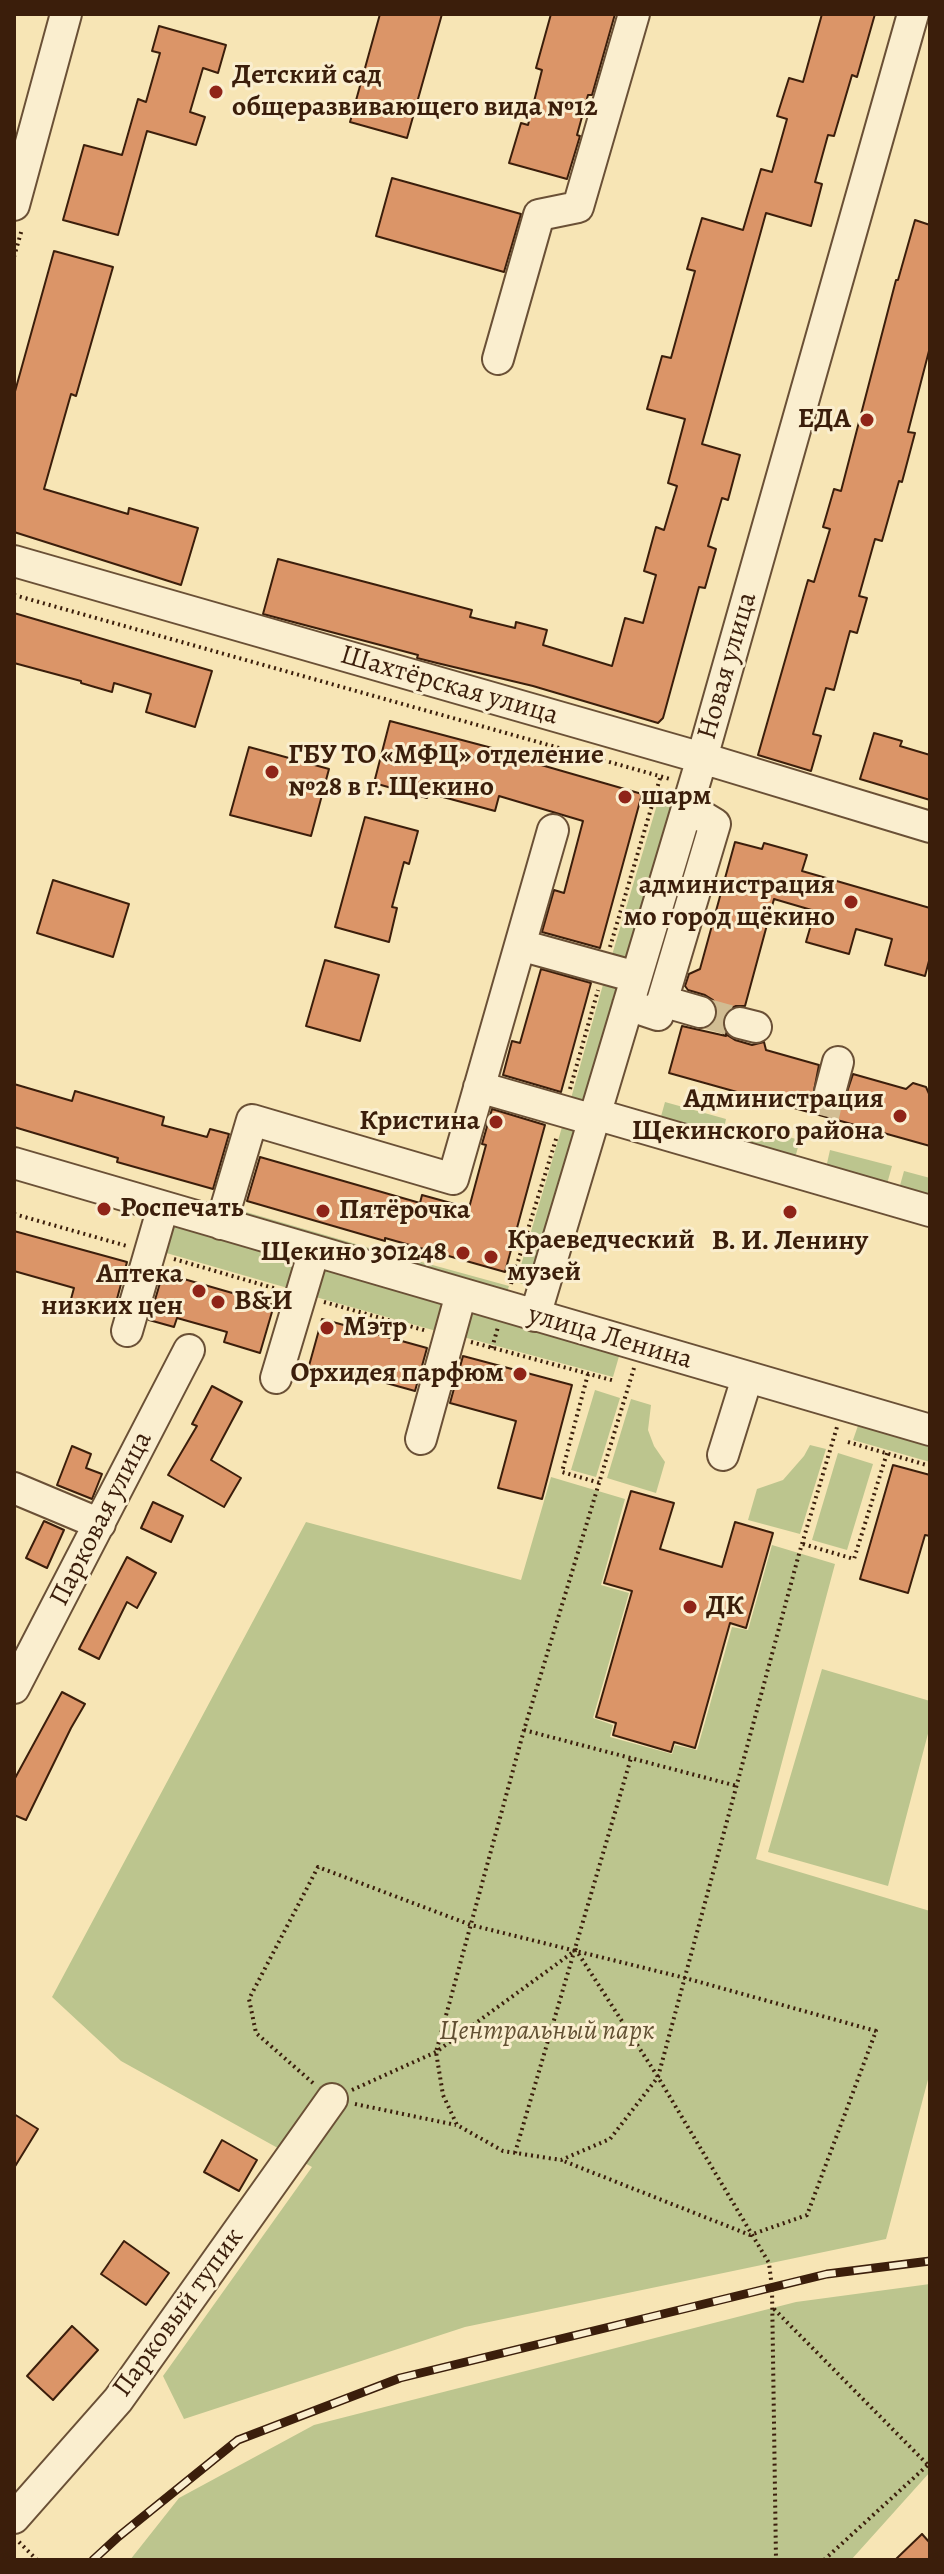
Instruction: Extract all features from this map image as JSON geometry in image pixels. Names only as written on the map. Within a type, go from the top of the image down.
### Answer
[{"type":"street","points":[[14,205],[66,14]]},
{"type":"street","points":[[498,359],[539,215],[578,207],[634,14]]},
{"type":"street","name":"Новая улица","points":[[535,1316],[694,783],[913,14]]},
{"type":"street","name":"Шахтёрская улица","points":[[14,561],[664,762],[694,783],[930,827]]},
{"type":"street","points":[[520,945],[604,968],[658,1015],[715,824],[694,783]]},
{"type":"street","points":[[221,1224],[252,1120],[453,1179],[553,830]]},
{"type":"street","points":[[662,1001],[700,1012]]},
{"type":"street","points":[[830,1092],[838,1062]]},
{"type":"street","points":[[479,1087],[930,1211]]},
{"type":"street","name":"улица Ленина","points":[[14,1163],[314,1251],[391,1263],[461,1294],[930,1430]]},
{"type":"street","points":[[127,1331],[163,1207]]},
{"type":"street","points":[[276,1378],[314,1251]]},
{"type":"street","points":[[421,1439],[461,1294]]},
{"type":"street","name":"Парковая улица","points":[[14,1688],[189,1350]]},
{"type":"street","points":[[723,1455],[747,1378]]},
{"type":"street","points":[[14,1488],[100,1524]]},
{"type":"street","name":"Парковый тупик","points":[[14,2518],[118,2400],[332,2099]]},
{"type":"path","points":[[14,595],[664,762],[694,783]]},
{"type":"path","points":[[492,1348],[564,1112],[664,762]]},
{"type":"path","points":[[14,1214],[615,1381]]},
{"type":"path","points":[[457,2125],[443,2095],[436,2052],[524,1730],[641,1346]]},
{"type":"path","points":[[588,1373],[562,1472],[600,1483]]},
{"type":"path","points":[[561,2160],[610,2139],[658,2077],[843,1405]]},
{"type":"path","points":[[848,1442],[930,1466]]},
{"type":"path","points":[[803,1544],[854,1559],[887,1453]]},
{"type":"path","points":[[524,1730],[737,1786]]},
{"type":"path","points":[[515,2153],[631,1758]]},
{"type":"path","points":[[318,1867],[471,1925],[685,1978],[876,2031],[807,2215],[750,2235],[561,2160],[503,2151],[457,2125],[332,2099],[256,2033],[249,1999],[318,1867]]},
{"type":"path","points":[[332,2099],[436,2052],[576,1950]]},
{"type":"path","points":[[576,1950],[658,2077],[769,2263],[773,2308],[776,2560]]},
{"type":"path","points":[[773,2308],[929,2465],[824,2560]]},
{"type":"path","points":[[14,2536],[37,2560]]},
{"type":"green space","points":[[659,798],[682,805],[631,972],[609,965]]},
{"type":"green space","points":[[606,974],[630,980],[590,1116],[568,1109]]},
{"type":"green space","points":[[665,1102],[726,1119],[722,1136],[660,1120]]},
{"type":"green space","points":[[565,1117],[588,1123],[540,1289],[516,1282]]},
{"type":"green space","points":[[739,1124],[800,1140],[795,1158],[734,1141]]},
{"type":"green space","points":[[830,1150],[892,1166],[887,1184],[826,1168]]},
{"type":"green space","points":[[904,1171],[930,1178],[930,1197],[899,1189]]},
{"type":"green space","points":[[229,1207],[390,1254],[386,1268],[249,1222]]},
{"type":"green space","points":[[166,1215],[308,1256],[298,1291],[156,1250]]},
{"type":"green space","points":[[396,1255],[509,1286],[504,1302],[392,1270]]},
{"type":"green space","points":[[315,1258],[456,1299],[447,1334],[305,1294]]},
{"type":"green space","points":[[462,1301],[622,1346],[613,1377],[452,1334]]},
{"type":"green space","points":[[595,1390],[620,1398],[596,1477],[571,1470]]},
{"type":"green space","points":[[631,1399],[651,1405],[648,1430],[665,1462],[656,1493],[607,1478]]},
{"type":"green space","points":[[861,1417],[930,1436],[930,1462],[853,1440]]},
{"type":"green space","points":[[810,1445],[826,1449],[800,1534],[748,1520],[757,1489],[783,1480]]},
{"type":"green space","points":[[838,1453],[873,1464],[847,1550],[812,1540]]},
{"type":"green space","name":"Центральный парк","points":[[551,1477],[625,1499],[601,1585],[629,1593],[593,1718],[613,1725],[610,1737],[672,1754],[675,1745],[697,1750],[732,1627],[748,1630],[772,1545],[835,1564],[756,1859],[930,1911],[930,2072],[886,2239],[465,2327],[184,2419],[163,2376],[312,2167],[121,2061],[52,1997],[306,1522],[521,1580]]},
{"type":"green space","points":[[822,1669],[930,1701],[930,1726],[888,1886],[768,1852]]},
{"type":"green space","points":[[930,2284],[930,2472],[851,2560],[130,2560],[179,2498],[314,2425],[796,2302]]},
{"type":"building","points":[[380,14],[442,14],[407,138],[350,122]]},
{"type":"building","points":[[551,14],[615,14],[592,95],[588,95],[567,179],[509,163],[521,123],[528,125],[542,70],[536,68]]},
{"type":"building","points":[[822,14],[875,14],[857,77],[852,75],[834,136],[828,135],[815,182],[822,184],[811,226],[766,213],[702,444],[740,455],[728,500],[722,498],[708,546],[716,549],[705,588],[699,587],[663,718],[658,723],[533,686],[417,658],[418,655],[263,614],[278,559],[472,610],[470,617],[515,628],[516,622],[547,630],[543,645],[612,666],[625,618],[643,623],[656,575],[644,571],[656,527],[664,530],[677,486],[668,483],[685,419],[647,409],[662,356],[671,358],[695,271],[687,269],[702,218],[743,230],[761,169],[772,172],[787,119],[777,116],[789,78],[803,82]]},
{"type":"building","points":[[159,26],[226,45],[218,73],[203,68],[190,112],[205,117],[196,145],[147,131],[118,235],[63,220],[84,145],[122,155],[138,99],[146,102],[160,53],[152,51]]},
{"type":"building","points":[[392,178],[521,214],[504,272],[376,236]]},
{"type":"building","points":[[915,220],[930,225],[930,347],[908,432],[915,433],[882,541],[875,539],[859,596],[867,598],[857,633],[850,631],[834,690],[826,688],[813,734],[821,736],[811,771],[758,755],[808,580],[814,582],[830,529],[823,527],[834,489],[841,491],[896,280]]},
{"type":"building","points":[[54,251],[113,267],[76,396],[71,394],[44,489],[128,514],[129,508],[198,528],[181,585],[14,532],[14,395]]},
{"type":"building","points":[[14,613],[212,671],[195,727],[146,712],[151,694],[114,683],[112,692],[14,663]]},
{"type":"building","points":[[390,721],[511,753],[510,756],[642,794],[600,948],[542,932],[554,890],[564,893],[583,821],[499,796],[495,811],[428,793],[427,798],[374,783]]},
{"type":"building","points":[[874,733],[902,741],[900,746],[930,755],[930,800],[860,779]]},
{"type":"building","points":[[249,747],[329,769],[311,836],[230,815]]},
{"type":"building","points":[[365,817],[418,831],[409,864],[404,862],[392,907],[397,908],[389,942],[335,927]]},
{"type":"building","points":[[735,842],[762,849],[764,843],[807,855],[802,871],[930,908],[930,957],[925,976],[885,965],[892,939],[856,929],[849,954],[806,942],[815,911],[774,899],[745,1006],[728,1010],[722,1019],[723,1029],[735,1040],[752,1045],[764,1042],[766,1050],[819,1065],[813,1096],[817,1104],[825,1109],[835,1109],[843,1104],[853,1074],[906,1089],[913,1083],[926,1087],[930,1096],[930,1146],[669,1073],[682,1026],[726,1036],[714,1022],[718,1008],[713,1000],[685,986],[689,974],[700,969]]},
{"type":"building","points":[[53,880],[129,904],[113,957],[37,933]]},
{"type":"building","points":[[325,960],[379,975],[360,1041],[306,1026]]},
{"type":"building","points":[[541,969],[591,983],[561,1092],[503,1075],[512,1041],[520,1043]]},
{"type":"building","points":[[14,1084],[72,1101],[75,1091],[164,1117],[162,1125],[207,1137],[210,1129],[229,1134],[213,1189],[117,1162],[118,1158],[14,1127]]},
{"type":"building","points":[[492,1109],[545,1125],[505,1272],[247,1201],[260,1157],[420,1203],[422,1195],[469,1208]]},
{"type":"building","points":[[14,1231],[127,1262],[114,1310],[71,1299],[74,1288],[14,1271]]},
{"type":"building","points":[[163,1273],[274,1305],[260,1353],[224,1342],[227,1332],[177,1318],[174,1327],[149,1320]]},
{"type":"building","points":[[322,1319],[427,1348],[415,1391],[332,1368],[329,1379],[307,1373]]},
{"type":"building","points":[[463,1356],[572,1385],[542,1499],[498,1488],[516,1421],[450,1403]]},
{"type":"building","points":[[212,1386],[242,1402],[211,1460],[241,1478],[224,1507],[168,1475],[197,1426],[192,1424]]},
{"type":"building","points":[[72,1446],[91,1454],[86,1468],[102,1474],[92,1499],[57,1485]]},
{"type":"building","points":[[893,1465],[930,1475],[930,1536],[925,1535],[908,1593],[860,1579]]},
{"type":"building","name":"ДК","points":[[631,1491],[674,1503],[660,1549],[722,1567],[735,1522],[773,1533],[746,1628],[730,1623],[695,1748],[674,1742],[671,1752],[613,1735],[616,1723],[596,1717],[632,1591],[604,1583]]},
{"type":"building","points":[[153,1502],[183,1516],[171,1542],[141,1528]]},
{"type":"building","points":[[44,1521],[64,1530],[47,1568],[26,1558]]},
{"type":"building","points":[[127,1557],[156,1573],[137,1608],[127,1602],[99,1659],[79,1649]]},
{"type":"building","points":[[62,1692],[85,1704],[26,1820],[14,1815],[14,1780]]},
{"type":"building","points":[[14,2114],[38,2129],[14,2168]]},
{"type":"building","points":[[222,2140],[257,2160],[239,2191],[204,2172]]},
{"type":"building","points":[[124,2241],[169,2273],[146,2305],[101,2274]]},
{"type":"building","points":[[72,2326],[98,2350],[53,2400],[27,2376]]},
{"type":"building","points":[[922,2534],[930,2543],[930,2560],[895,2560]]},
{"type":"tunnel","points":[[700,1012],[740,1023]]},
{"type":"tunnel","points":[[824,1116],[830,1092]]},
{"type":"railway","points":[[93,2560],[238,2440],[400,2378],[827,2274],[930,2261]]},
{"type":"place","name":"Детский сад общеразвивающего вида №12","points":[[216,92]]},
{"type":"place","name":"ЕДА","points":[[867,420]]},
{"type":"place","name":"ГБУ ТО «МФЦ» отделение №28 в г. Щекино","points":[[272,772]]},
{"type":"place","name":"шарм","points":[[625,797]]},
{"type":"place","name":"администрация мо город щёкино","points":[[851,902]]},
{"type":"place","name":"Администрация Щекинского района","points":[[900,1116]]},
{"type":"place","name":"Кристина","points":[[496,1122]]},
{"type":"place","name":"Роспечать","points":[[104,1209]]},
{"type":"place","name":"Пятёрочка","points":[[323,1211]]},
{"type":"place","name":"В. И. Ленину","points":[[790,1212]]},
{"type":"place","name":"Щекино 301248","points":[[463,1253]]},
{"type":"place","name":"Краеведческий музей","points":[[491,1257]]},
{"type":"place","name":"Аптека низких цен","points":[[199,1291]]},
{"type":"place","name":"В&И","points":[[218,1302]]},
{"type":"place","name":"Мэтр","points":[[327,1328]]},
{"type":"place","name":"Орхидея парфюм","points":[[520,1374]]},
{"type":"place","name":"ДК","points":[[690,1607]]}]
